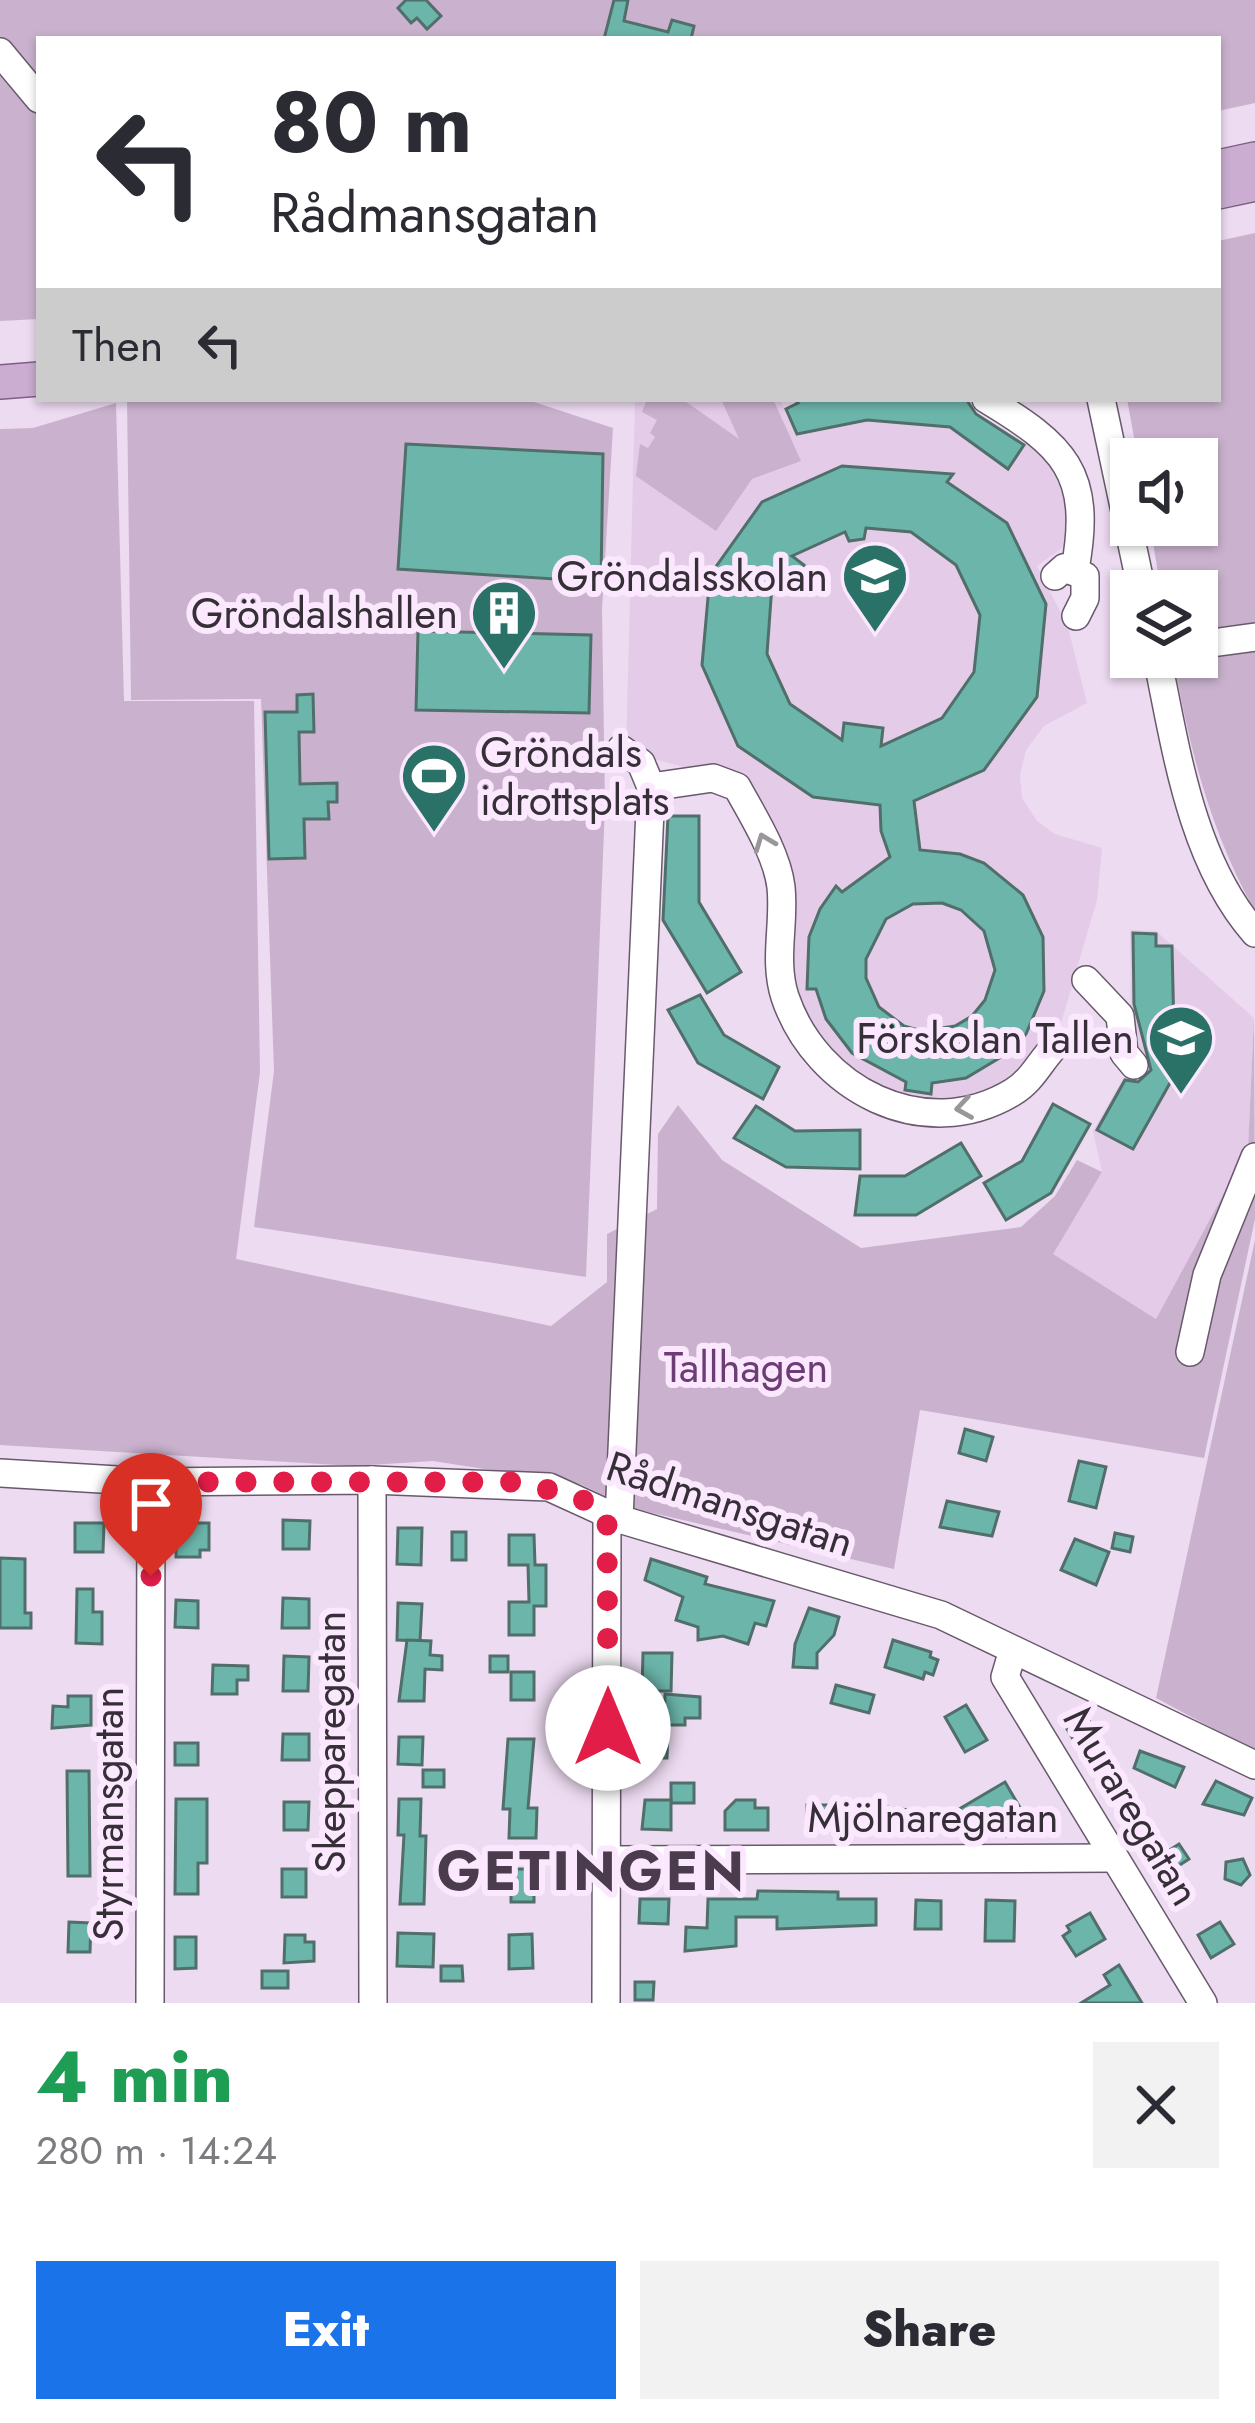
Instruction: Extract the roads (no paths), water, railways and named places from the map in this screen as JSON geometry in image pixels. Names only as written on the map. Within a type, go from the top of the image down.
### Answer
[{"type":"main road","points":[[1221,166],[1255,159]]},
{"type":"main road","points":[[1221,191],[1255,184]]},
{"type":"main road","points":[[0,382],[36,379]]},
{"type":"street","points":[[0,52],[36,95]]},
{"type":"street","points":[[991,402],[1056,444],[1069,464],[1082,532],[1065,573],[1085,576],[1085,598],[1076,616]]},
{"type":"street","points":[[1102,402],[1138,570]]},
{"type":"street","points":[[1218,642],[1255,637]]},
{"type":"street","points":[[1160,678],[1178,760],[1206,848],[1255,933]]},
{"type":"street","points":[[606,2003],[613,1517],[652,787],[641,763],[621,748]]},
{"type":"street","points":[[652,787],[713,778],[737,787],[781,886],[778,946],[783,991],[798,1029],[827,1065],[866,1097],[919,1112],[957,1112],[988,1104],[1035,1075],[1056,1045]]},
{"type":"street","points":[[1086,980],[1120,1016],[1124,1053],[1134,1065]]},
{"type":"street","points":[[1190,1352],[1207,1274],[1255,1157]]},
{"type":"street","name":"Rådmansgatan","points":[[0,1473],[151,1482],[519,1482],[580,1498],[613,1517],[941,1616],[1255,1765]]},
{"type":"street","name":"Skepparegatan","points":[[372,1480],[373,2003]]},
{"type":"street","name":"Styrmansgatan","points":[[150,2003],[151,1482]]},
{"type":"street","name":"Muraregatan","points":[[1013,1650],[1005,1677],[1203,2003]]},
{"type":"street","name":"Mjölnaregatan","points":[[609,1860],[1114,1858]]},
{"type":"place","name":"Gröndalsskolan","points":[[875,635]]},
{"type":"place","name":"Gröndalshallen","points":[[504,672]]},
{"type":"place","name":"Gröndals idrottsplats","points":[[434,835]]},
{"type":"place","name":"Förskolan Tallen","points":[[1181,1097]]},
{"type":"district","name":"GETINGEN","points":[[592,1871]]},
{"type":"park label","name":"Tallhagen","points":[[746,1367]]}]
